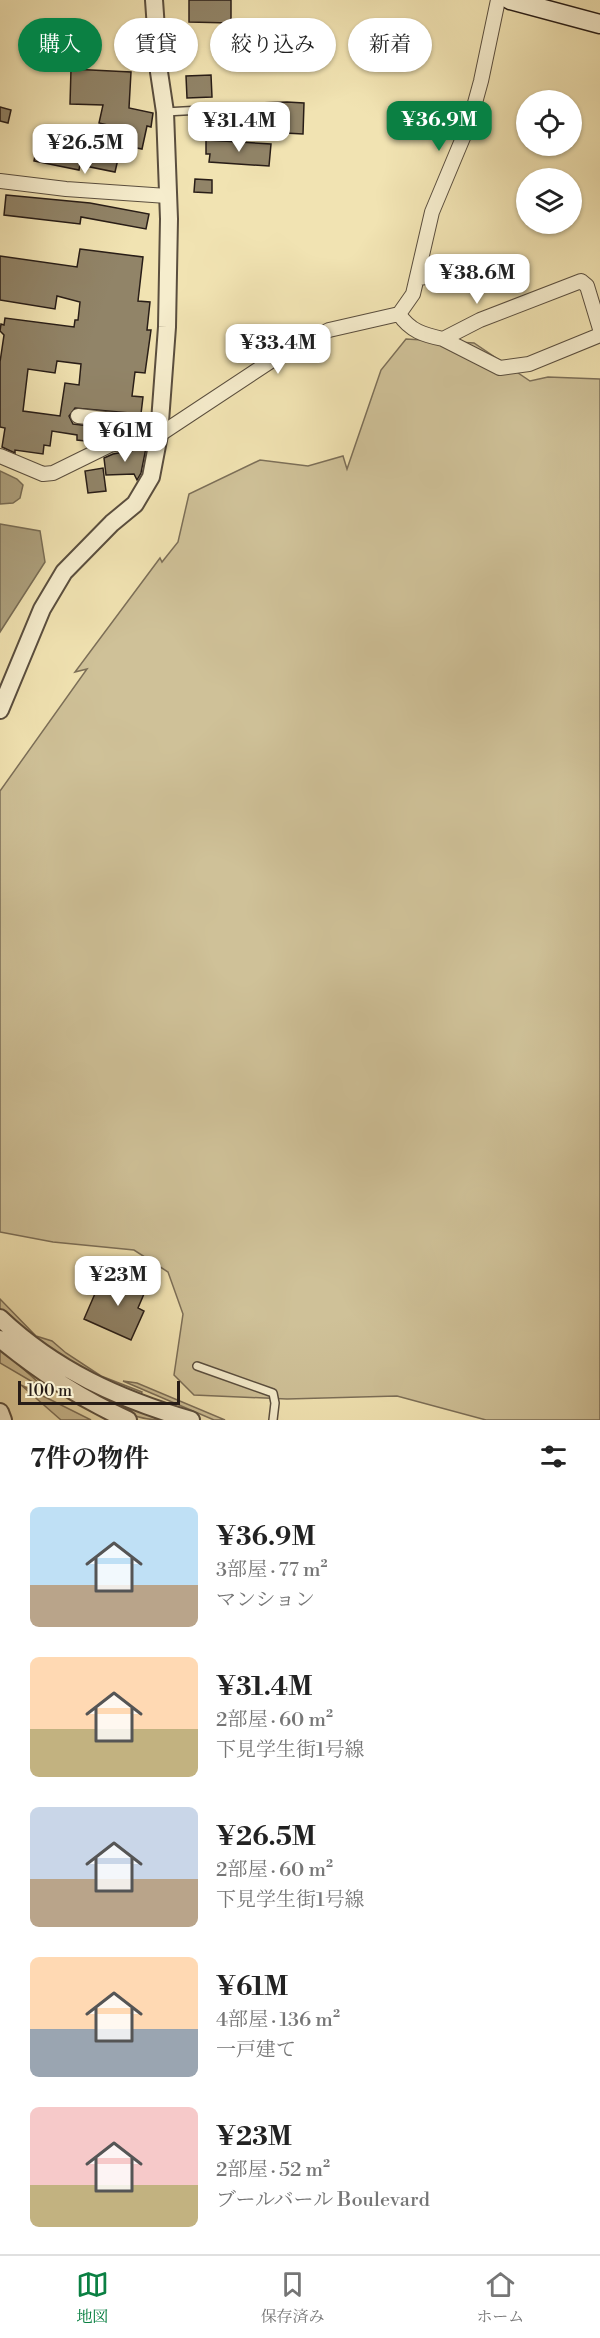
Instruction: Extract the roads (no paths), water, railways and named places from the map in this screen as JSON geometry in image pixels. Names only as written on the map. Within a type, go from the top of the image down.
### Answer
[{"type":"main road","points":[[510,0],[542,4],[600,24]]},
{"type":"street","points":[[0,710],[42,609],[64,572],[135,504],[151,477],[159,430],[167,327],[165,112],[158,61],[154,0]]},
{"type":"street","points":[[0,456],[43,474],[53,473],[110,445],[159,430],[256,370],[329,330],[399,315],[413,294],[432,212],[476,101],[498,0]]},
{"type":"street","points":[[0,181],[66,189],[167,196]]},
{"type":"street","points":[[417,278],[458,273],[494,264]]},
{"type":"street","points":[[443,339],[480,320],[581,281],[596,302],[600,329]]},
{"type":"street","points":[[399,315],[405,324],[421,335],[443,339],[500,368],[529,364],[600,336]]},
{"type":"street","points":[[78,416],[159,430]]},
{"type":"street","points":[[0,1318],[44,1354],[82,1378],[150,1408],[191,1420]]},
{"type":"street","points":[[0,1339],[33,1366],[87,1402],[128,1420]]},
{"type":"street","points":[[0,1412],[3,1420]]},
{"type":"lane","points":[[165,112],[220,109],[240,112],[254,126]]},
{"type":"lane","points":[[197,1366],[273,1393],[275,1403],[273,1420]]}]
